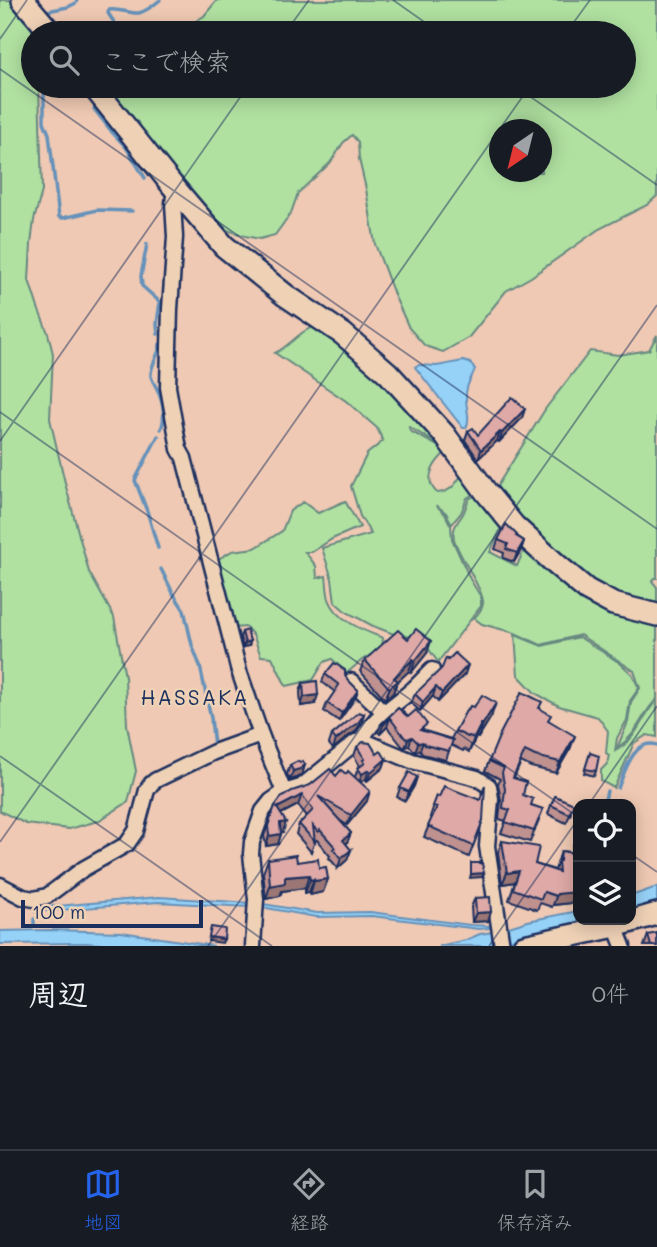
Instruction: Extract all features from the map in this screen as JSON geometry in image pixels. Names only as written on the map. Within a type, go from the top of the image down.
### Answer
[{"type":"street","points":[[23,0],[41,21]]},
{"type":"street","points":[[103,98],[224,246],[285,295],[343,334],[388,373],[443,434],[514,526],[587,590],[613,604],[657,615]]},
{"type":"street","points":[[175,189],[168,387],[179,449],[184,458],[239,671],[284,792]]},
{"type":"street","points":[[361,742],[364,733],[384,712],[432,670]]},
{"type":"street","points":[[351,681],[384,712]]},
{"type":"street","points":[[0,885],[23,897],[34,899],[52,892],[83,869],[127,844],[136,831],[148,790],[156,780],[214,752],[261,735]]},
{"type":"street","points":[[253,946],[256,899],[251,854],[252,842],[263,811],[271,801],[284,792],[300,787],[356,742],[364,741],[412,761],[477,778],[489,786],[491,799],[487,846],[502,946]]},
{"type":"street","points":[[524,946],[657,914]]},
{"type":"street","points":[[615,926],[623,946]]},
{"type":"green space","points":[[0,0],[15,0],[31,21],[21,21],[21,98],[39,98],[42,191],[34,220],[29,280],[53,354],[50,419],[89,572],[114,617],[125,677],[127,725],[136,771],[128,802],[98,821],[69,829],[26,824],[0,811]]},
{"type":"green space","points":[[217,0],[657,0],[657,196],[647,205],[599,229],[531,277],[506,291],[469,337],[443,352],[425,346],[409,328],[395,297],[375,244],[358,142],[352,135],[343,143],[330,163],[298,193],[291,213],[275,235],[260,239],[227,230],[157,156],[115,101],[116,98],[636,98],[636,21],[196,21],[204,16]]},
{"type":"green space","points":[[316,326],[347,346],[439,441],[436,443],[409,427],[410,431],[447,451],[438,460],[430,476],[437,493],[448,490],[460,477],[465,476],[477,492],[467,498],[461,513],[452,524],[446,513],[436,505],[451,526],[452,539],[481,597],[481,606],[438,662],[420,637],[399,636],[373,626],[345,611],[335,602],[332,579],[322,548],[371,534],[360,516],[351,486],[367,454],[383,441],[377,428],[346,401],[275,353]]},
{"type":"green space","points":[[657,335],[657,578],[652,581],[657,587],[657,607],[606,591],[560,558],[494,491],[546,408],[590,351],[618,355],[649,350]]},
{"type":"green space","points":[[478,494],[504,522],[490,552],[517,566],[526,545],[657,622],[657,699],[635,731],[617,748],[628,722],[631,702],[640,688],[634,671],[580,635],[541,645],[515,633],[482,624],[474,618],[482,608],[482,598],[456,546],[454,532],[469,499]]},
{"type":"green space","points":[[345,501],[360,527],[332,539],[312,552],[305,552],[316,566],[317,578],[326,576],[329,599],[338,613],[352,624],[383,638],[382,648],[347,673],[332,659],[324,662],[313,680],[286,686],[272,657],[261,656],[253,635],[246,627],[232,628],[215,561],[232,551],[255,548],[282,531],[290,511],[303,502],[318,513]]},
{"type":"green space","points":[[515,635],[542,646],[579,637],[620,663],[632,674],[639,688],[630,701],[627,720],[617,738],[615,751],[634,734],[657,700],[657,737],[647,735],[634,743],[614,788],[601,781],[601,770],[607,764],[609,755],[606,753],[608,731],[598,717],[559,706],[535,693],[518,675]]},
{"type":"water","points":[[463,361],[470,363],[475,369],[466,390],[466,428],[463,428],[415,367]]},
{"type":"water","points":[[657,887],[657,903],[636,910],[636,894]]},
{"type":"water","points":[[159,897],[250,903],[249,907],[158,902],[35,912],[35,908]]},
{"type":"water","points":[[263,904],[317,913],[370,912],[491,928],[479,929],[372,916],[316,917],[261,907]]},
{"type":"water","points":[[573,912],[573,925],[579,925],[487,946],[439,946],[466,940],[528,921]]},
{"type":"water","points":[[0,931],[121,932],[214,946],[0,944]]},
{"type":"building","points":[[512,397],[525,409],[481,450],[468,431],[473,428],[478,435]]},
{"type":"building","points":[[506,524],[524,541],[517,553],[506,549],[508,544],[498,540]]},
{"type":"building","points":[[416,629],[431,641],[415,661],[413,659],[394,678],[398,681],[389,688],[365,660],[398,630],[408,639]]},
{"type":"building","points":[[247,630],[250,641],[245,643],[242,632]]},
{"type":"building","points":[[455,653],[468,665],[442,693],[436,687],[423,702],[415,694],[442,668],[446,658],[448,660]]},
{"type":"building","points":[[334,663],[345,670],[347,679],[358,690],[342,713],[327,703],[339,685],[325,674]]},
{"type":"building","points":[[317,681],[318,695],[304,697],[303,683]]},
{"type":"building","points":[[522,692],[542,702],[539,708],[551,715],[548,720],[575,736],[560,762],[525,751],[513,778],[526,782],[523,795],[533,799],[531,805],[543,809],[534,831],[505,822],[510,810],[503,808],[504,768],[489,761]]},
{"type":"building","points":[[482,695],[496,703],[474,738],[455,731],[467,709],[474,707]]},
{"type":"building","points":[[398,708],[408,717],[416,710],[427,724],[420,730],[453,740],[449,751],[425,745],[423,742],[418,743],[412,737],[405,738],[390,718],[381,724]]},
{"type":"building","points":[[359,712],[364,714],[358,723],[336,740],[332,735]]},
{"type":"building","points":[[363,742],[370,743],[377,754],[381,751],[386,759],[371,772],[369,770],[362,774],[358,768],[365,763],[365,759],[357,747]]},
{"type":"building","points":[[590,753],[599,756],[596,771],[585,769]]},
{"type":"building","points":[[303,761],[305,765],[293,771],[290,765]]},
{"type":"building","points":[[330,769],[336,776],[341,770],[346,774],[348,771],[370,791],[351,815],[318,796],[351,833],[343,840],[351,850],[341,858],[333,849],[335,847],[313,826],[315,842],[299,824],[313,810],[302,795],[277,808],[286,822],[280,823],[281,834],[269,836],[268,826],[281,798],[310,785]]},
{"type":"building","points":[[409,772],[417,777],[409,792],[400,788]]},
{"type":"building","points":[[485,785],[483,820],[473,846],[428,826],[437,807],[433,806],[437,796],[439,797],[444,786],[480,800]]},
{"type":"building","points":[[555,796],[573,804],[569,814],[551,805]]},
{"type":"building","points":[[502,841],[539,847],[535,864],[559,872],[561,851],[572,853],[573,848],[573,892],[556,896],[544,892],[541,899],[513,889],[519,871],[507,873]]},
{"type":"building","points":[[296,855],[297,862],[318,859],[319,868],[326,867],[328,879],[314,881],[310,880],[309,875],[285,877],[285,883],[270,886],[268,859]]},
{"type":"building","points":[[471,863],[482,863],[484,873],[471,874]]},
{"type":"building","points":[[490,897],[491,912],[476,913],[475,898]]},
{"type":"building","points":[[211,927],[225,929],[224,939],[209,937]]},
{"type":"building","points":[[657,933],[657,946],[651,946],[648,935]]},
{"type":"waterway","points":[[47,11],[68,7],[77,0]]},
{"type":"waterway","points":[[113,21],[109,10],[139,13],[160,0]]},
{"type":"waterway","points":[[44,98],[44,122],[49,134],[59,217],[97,210],[132,211]]},
{"type":"waterway","points":[[94,109],[126,147],[145,178]]},
{"type":"waterway","points":[[147,244],[141,276],[142,286],[160,302],[158,334]]},
{"type":"waterway","points":[[160,344],[151,376],[162,405],[161,429]]},
{"type":"waterway","points":[[158,436],[135,480],[158,548]]},
{"type":"waterway","points":[[161,569],[184,610],[200,666],[214,746]]},
{"type":"waterway","points":[[618,788],[636,751],[642,746],[657,745]]},
{"type":"waterway","points":[[605,799],[607,791]]},
{"type":"waterway","points":[[34,919],[34,926]]},
{"type":"district","name":"HASSAKA","points":[[195,698]]}]
